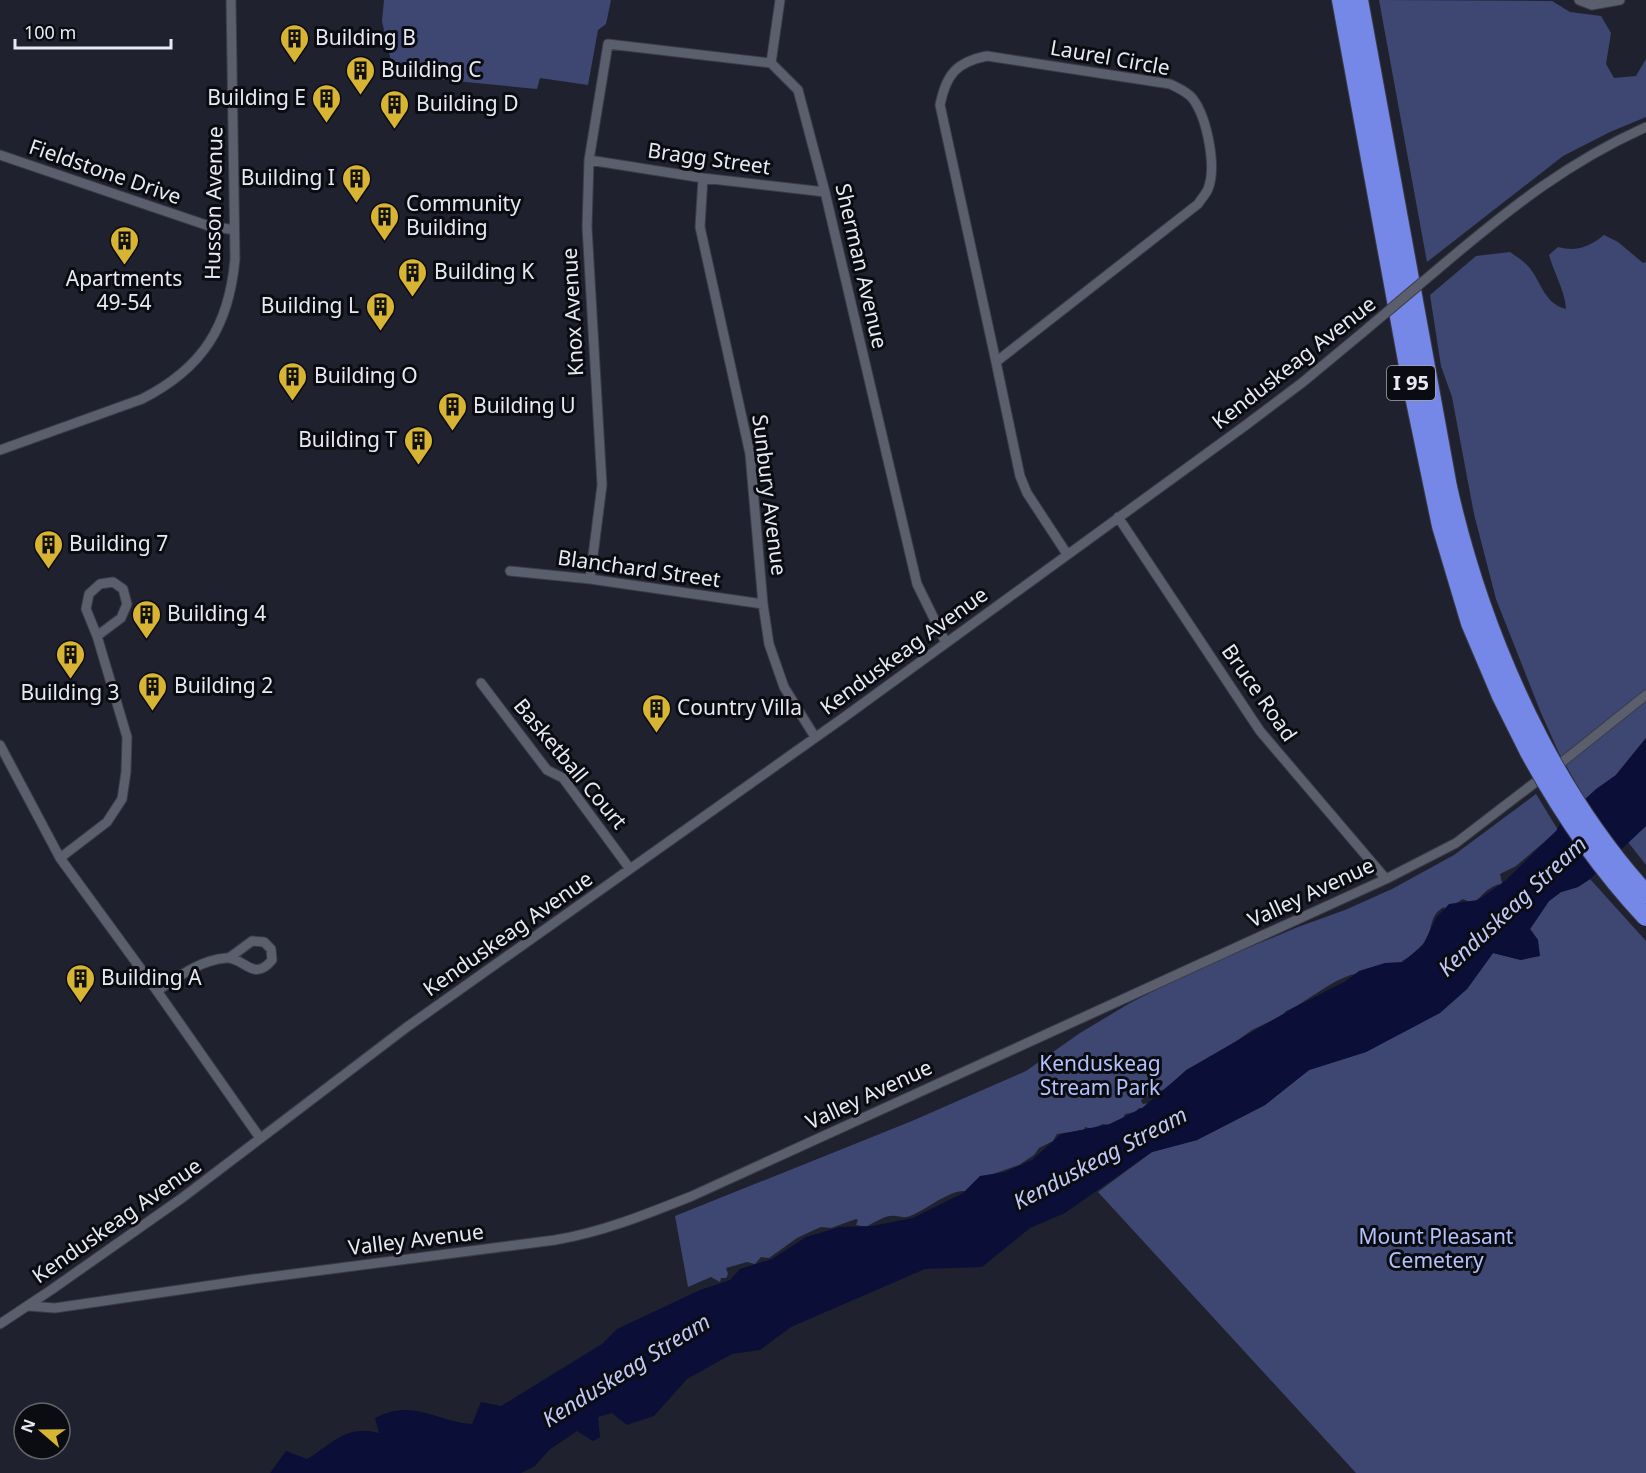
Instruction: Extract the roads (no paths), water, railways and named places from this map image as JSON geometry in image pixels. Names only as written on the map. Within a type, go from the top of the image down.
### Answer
[{"type":"highway","name":"I 95","points":[[1341,0],[1410,377],[1441,526],[1470,623],[1501,696],[1593,828],[1621,866],[1646,894]]},
{"type":"highway","name":"I 95","points":[[1359,0],[1448,487],[1471,577],[1490,633],[1558,803],[1591,852],[1646,917]]},
{"type":"street","name":"Husson Avenue","points":[[0,450],[157,392],[191,365],[210,342],[220,325],[233,283],[231,0]]},
{"type":"street","points":[[771,63],[780,0]]},
{"type":"street","points":[[1579,0],[1592,5],[1620,0]]},
{"type":"street","name":"Knox Avenue","points":[[590,579],[602,485],[586,227],[589,160],[609,44],[771,63]]},
{"type":"street","name":"Laurel Circle","points":[[996,362],[1198,204],[1208,190],[1212,177],[1206,128],[1194,100],[1185,92],[1170,84],[987,56],[969,60],[954,71],[944,88],[940,105],[1020,476],[1027,493],[1067,554]]},
{"type":"street","name":"Sherman Avenue","points":[[771,63],[798,90],[825,192],[917,584],[946,643]]},
{"type":"street","name":"Kenduskeag Avenue","points":[[0,1324],[182,1198],[399,1034],[946,643],[1275,404],[1503,214],[1557,175],[1590,155],[1646,127]]},
{"type":"street","name":"Fieldstone Drive","points":[[0,155],[195,222],[234,230]]},
{"type":"street","name":"Bragg Street","points":[[589,160],[703,178],[825,192]]},
{"type":"street","name":"Sunbury Avenue","points":[[703,178],[700,227],[750,454],[763,604],[769,644],[789,698],[815,737]]},
{"type":"street","name":"Bruce Road","points":[[1118,517],[1260,731],[1386,879]]},
{"type":"street","name":"Blanchard Street","points":[[510,571],[590,579],[763,604]]},
{"type":"street","points":[[60,858],[107,822],[122,799],[126,772],[127,737],[97,636],[86,609],[89,594],[100,584],[113,582],[123,589],[127,604],[121,618],[97,636]]},
{"type":"street","name":"Basketball Court","points":[[481,683],[548,770],[563,778],[630,869]]},
{"type":"street","name":"Valley Avenue","points":[[28,1306],[55,1308],[568,1238],[609,1227],[692,1196],[1386,879],[1456,843],[1646,694]]},
{"type":"street","points":[[0,745],[60,858],[260,1138]]},
{"type":"street","points":[[157,991],[182,974],[207,962],[229,957]]},
{"type":"water","name":"Kenduskeag Stream","points":[[1646,738],[1646,826],[1590,879],[1578,887],[1561,892],[1549,901],[1530,929],[1538,940],[1540,956],[1521,960],[1493,953],[1467,989],[1440,1013],[1366,1052],[1309,1070],[1265,1105],[1197,1140],[1152,1152],[1065,1213],[1030,1228],[982,1267],[925,1269],[791,1327],[760,1350],[732,1354],[687,1379],[654,1416],[627,1425],[612,1413],[598,1417],[600,1437],[593,1441],[577,1431],[549,1450],[535,1466],[521,1473],[270,1473],[286,1451],[307,1459],[348,1433],[367,1431],[379,1433],[375,1418],[389,1412],[413,1410],[472,1424],[481,1402],[501,1406],[602,1344],[617,1329],[700,1290],[730,1280],[740,1269],[772,1259],[806,1237],[840,1227],[872,1226],[913,1218],[963,1193],[980,1176],[1005,1172],[1032,1160],[1061,1134],[1110,1124],[1142,1108],[1188,1069],[1297,1006],[1346,981],[1359,971],[1385,963],[1403,962],[1423,945],[1436,918],[1449,904],[1478,900],[1505,881],[1556,831],[1561,822],[1596,789],[1616,775]]},
{"type":"place","name":"Building B","points":[[294,64]]},
{"type":"place","name":"Building C","points":[[360,96]]},
{"type":"place","name":"Building E","points":[[327,124]]},
{"type":"place","name":"Building D","points":[[395,130]]},
{"type":"place","name":"Building I","points":[[356,204]]},
{"type":"place","name":"Community Building","points":[[385,242]]},
{"type":"place","name":"Apartments 49-54","points":[[124,266]]},
{"type":"place","name":"Building K","points":[[413,298]]},
{"type":"place","name":"Building L","points":[[380,332]]},
{"type":"place","name":"Building O","points":[[293,402]]},
{"type":"place","name":"Building U","points":[[452,432]]},
{"type":"place","name":"Building T","points":[[418,466]]},
{"type":"place","name":"Building 7","points":[[48,570]]},
{"type":"place","name":"Building 4","points":[[146,640]]},
{"type":"place","name":"Building 3","points":[[70,680]]},
{"type":"place","name":"Building 2","points":[[153,712]]},
{"type":"place","name":"Country Villa","points":[[656,734]]},
{"type":"place","name":"Building A","points":[[80,1004]]},
{"type":"park label","name":"Kenduskeag Stream Park","points":[[1100,1076]]},
{"type":"park label","name":"Mount Pleasant Cemetery","points":[[1436,1249]]}]
